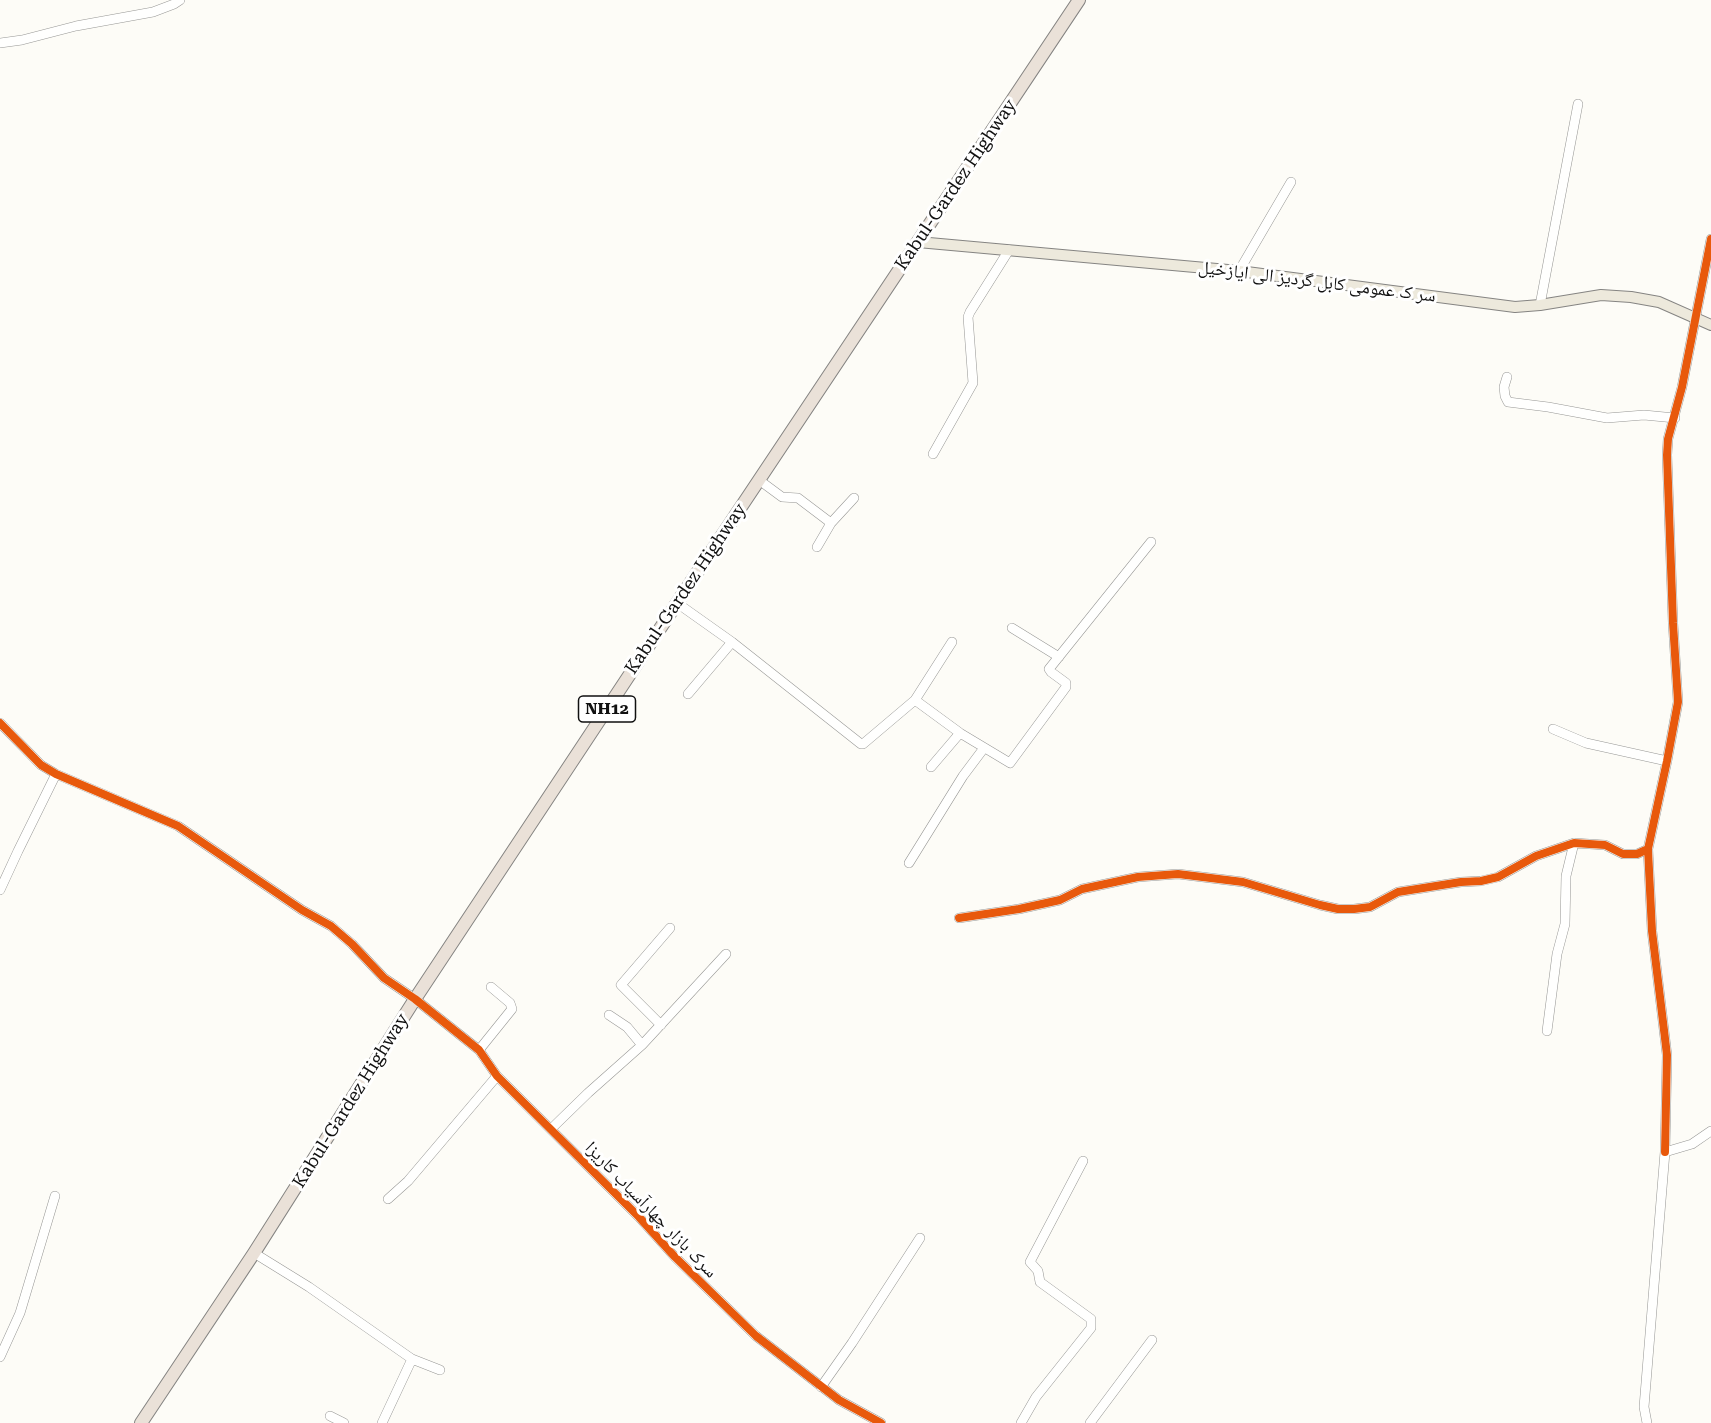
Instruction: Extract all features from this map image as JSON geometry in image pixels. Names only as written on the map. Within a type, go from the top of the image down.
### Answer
[{"type":"highway","name":"Kabul-Gardez Highway","points":[[141,1423],[254,1253],[415,999],[1079,0]]},
{"type":"main road","name":"سر ک عمومی کابل گردیز الی ایازخیل","points":[[918,242],[1239,271],[1515,307],[1600,295],[1631,297],[1659,302],[1711,326]]},
{"type":"street","points":[[0,43],[153,12],[180,0]]},
{"type":"street","points":[[1540,305],[1578,104]]},
{"type":"street","points":[[1239,271],[1291,182]]},
{"type":"street","points":[[1647,1423],[1644,1407],[1665,1152],[1667,1054],[1652,931],[1648,849],[1678,702],[1667,455],[1668,439],[1675,418],[1711,239]]},
{"type":"street","points":[[933,454],[973,383],[968,321],[970,312],[1009,250]]},
{"type":"street","points":[[1507,377],[1504,387],[1508,402],[1607,418],[1644,415],[1675,418]]},
{"type":"street","points":[[759,480],[782,497],[798,498],[831,523]]},
{"type":"street","points":[[817,547],[831,523],[854,498]]},
{"type":"street","points":[[915,700],[960,733],[1010,763],[1066,687],[1066,683],[1049,671],[1151,542]]},
{"type":"street","points":[[677,603],[732,642],[861,744],[915,700],[952,642]]},
{"type":"street","points":[[1012,628],[1059,657]]},
{"type":"street","points":[[688,694],[732,642]]},
{"type":"street","name":"سرک بازار چهارآسیاب کاریزا","points":[[0,723],[41,765],[56,774],[178,826],[302,910],[331,926],[352,944],[384,978],[415,999],[478,1050],[497,1076],[756,1336],[821,1388],[881,1423]]},
{"type":"street","points":[[1553,729],[1586,743],[1667,761]]},
{"type":"street","points":[[931,767],[960,733]]},
{"type":"street","points":[[909,863],[963,776],[984,748]]},
{"type":"street","points":[[0,890],[56,774]]},
{"type":"street","points":[[959,918],[1060,900],[1082,889],[1138,877],[1178,874],[1243,882],[1320,905],[1338,909],[1354,909],[1370,907],[1398,892],[1498,877],[1536,856],[1574,843],[1605,844],[1623,854],[1630,855],[1648,849]]},
{"type":"street","points":[[1547,1031],[1557,954],[1565,924],[1566,876],[1574,843]]},
{"type":"street","points":[[661,1025],[621,985],[670,928]]},
{"type":"street","points":[[551,1129],[642,1045],[726,954]]},
{"type":"street","points":[[478,1050],[512,1009],[510,1003],[492,987]]},
{"type":"street","points":[[609,1015],[627,1027],[642,1045]]},
{"type":"street","points":[[388,1199],[408,1181],[497,1076]]},
{"type":"street","points":[[1665,1152],[1692,1144],[1711,1131]]},
{"type":"street","points":[[1021,1423],[1036,1397],[1091,1328],[1091,1319],[1040,1282],[1038,1271],[1030,1262],[1083,1161]]},
{"type":"street","points":[[0,1357],[20,1313],[55,1196]]},
{"type":"street","points":[[821,1388],[920,1238]]},
{"type":"street","points":[[254,1253],[309,1287],[412,1359],[440,1370]]},
{"type":"street","points":[[1090,1423],[1152,1340]]},
{"type":"street","points":[[382,1423],[412,1359]]},
{"type":"street","points":[[330,1416],[344,1423]]},
{"type":"cycle path","points":[[1665,1152],[1667,1055],[1652,931],[1648,849],[1678,702],[1667,455],[1668,439],[1682,387],[1711,239]]},
{"type":"cycle path","points":[[0,723],[41,765],[56,774],[178,826],[302,910],[331,926],[352,944],[384,978],[415,999],[479,1050],[497,1076],[756,1336],[839,1400],[881,1423]]},
{"type":"cycle path","points":[[959,918],[1060,900],[1082,889],[1138,877],[1178,874],[1243,882],[1320,905],[1338,909],[1354,909],[1370,907],[1398,892],[1498,877],[1536,856],[1574,843],[1605,845],[1623,854],[1637,854],[1648,849]]}]
